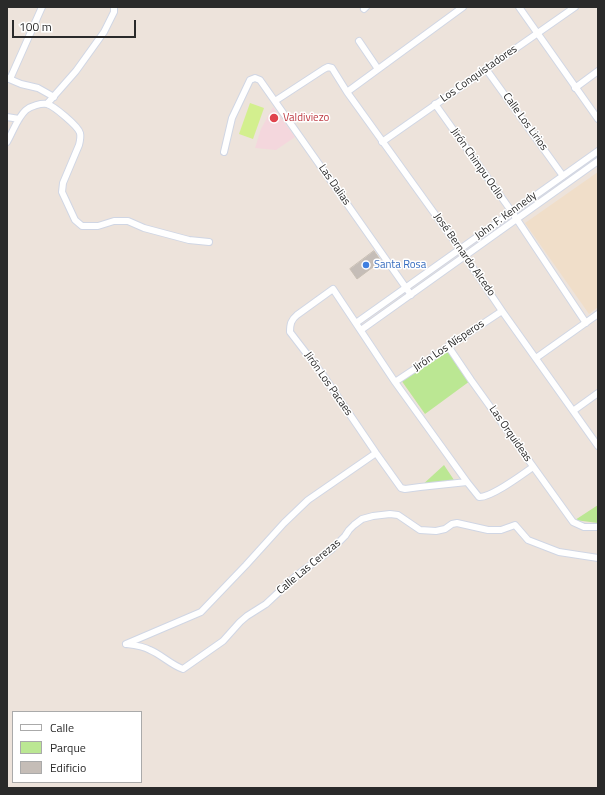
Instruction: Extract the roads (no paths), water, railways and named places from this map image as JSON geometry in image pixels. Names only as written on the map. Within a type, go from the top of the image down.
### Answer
[{"type":"street","points":[[42,7],[9,79],[21,84],[38,88],[54,96]]},
{"type":"street","points":[[47,104],[76,71],[104,32],[114,12],[114,7]]},
{"type":"street","points":[[347,92],[464,7]]},
{"type":"street","points":[[519,7],[598,119]]},
{"type":"street","name":"Los Conquistadores","points":[[382,142],[575,7]]},
{"type":"street","points":[[358,41],[378,69]]},
{"type":"street","name":"José Bernardo Alcedo","points":[[275,101],[324,69],[332,68],[382,142],[465,256],[598,446]]},
{"type":"street","name":"Calle Los Lirios","points":[[486,69],[563,176]]},
{"type":"street","points":[[575,88],[598,71]]},
{"type":"street","name":"Las Dalias","points":[[224,152],[232,118],[250,80],[255,78],[260,80],[411,295]]},
{"type":"street","points":[[7,142],[19,119],[27,110],[37,105],[47,104],[76,126],[80,132],[81,140],[63,183],[62,192],[75,220],[82,226],[98,226],[114,221],[128,221],[144,228],[189,240],[209,242]]},
{"type":"street","name":"Jirón Chimpu Ocllo","points":[[435,104],[512,212],[586,323]]},
{"type":"street","points":[[7,117],[19,119]]},
{"type":"street","name":"John F. Kennedy","points":[[356,323],[598,151]]},
{"type":"street","name":"John F. Kennedy","points":[[361,330],[598,161]]},
{"type":"street","name":"Jirón Los Pacaes","points":[[356,323],[333,289],[297,315],[292,320],[290,332],[323,375],[376,454],[401,488],[405,489],[467,482]]},
{"type":"street","name":"Jirón Los Nísperos","points":[[395,382],[502,310]]},
{"type":"street","points":[[536,358],[598,314]]},
{"type":"street","points":[[356,323],[395,382],[479,497],[485,497],[533,467]]},
{"type":"street","name":"Las Orquideas","points":[[448,346],[573,522],[584,527],[598,527]]},
{"type":"street","points":[[573,411],[598,393]]},
{"type":"street","name":"Calle Las Cerezas","points":[[376,454],[308,500],[284,523],[201,612],[126,644],[140,646],[151,650],[183,669],[223,641],[247,616],[266,604],[296,576],[332,549],[354,525],[362,519],[374,516],[390,514],[398,515],[420,530],[436,531],[445,529],[452,524],[457,523],[488,530],[501,530],[515,525],[528,540],[559,552],[598,558]]},
{"type":"place","name":"Valdiviezo","points":[[274,118]]},
{"type":"place","name":"Santa Rosa","points":[[366,265]]}]
